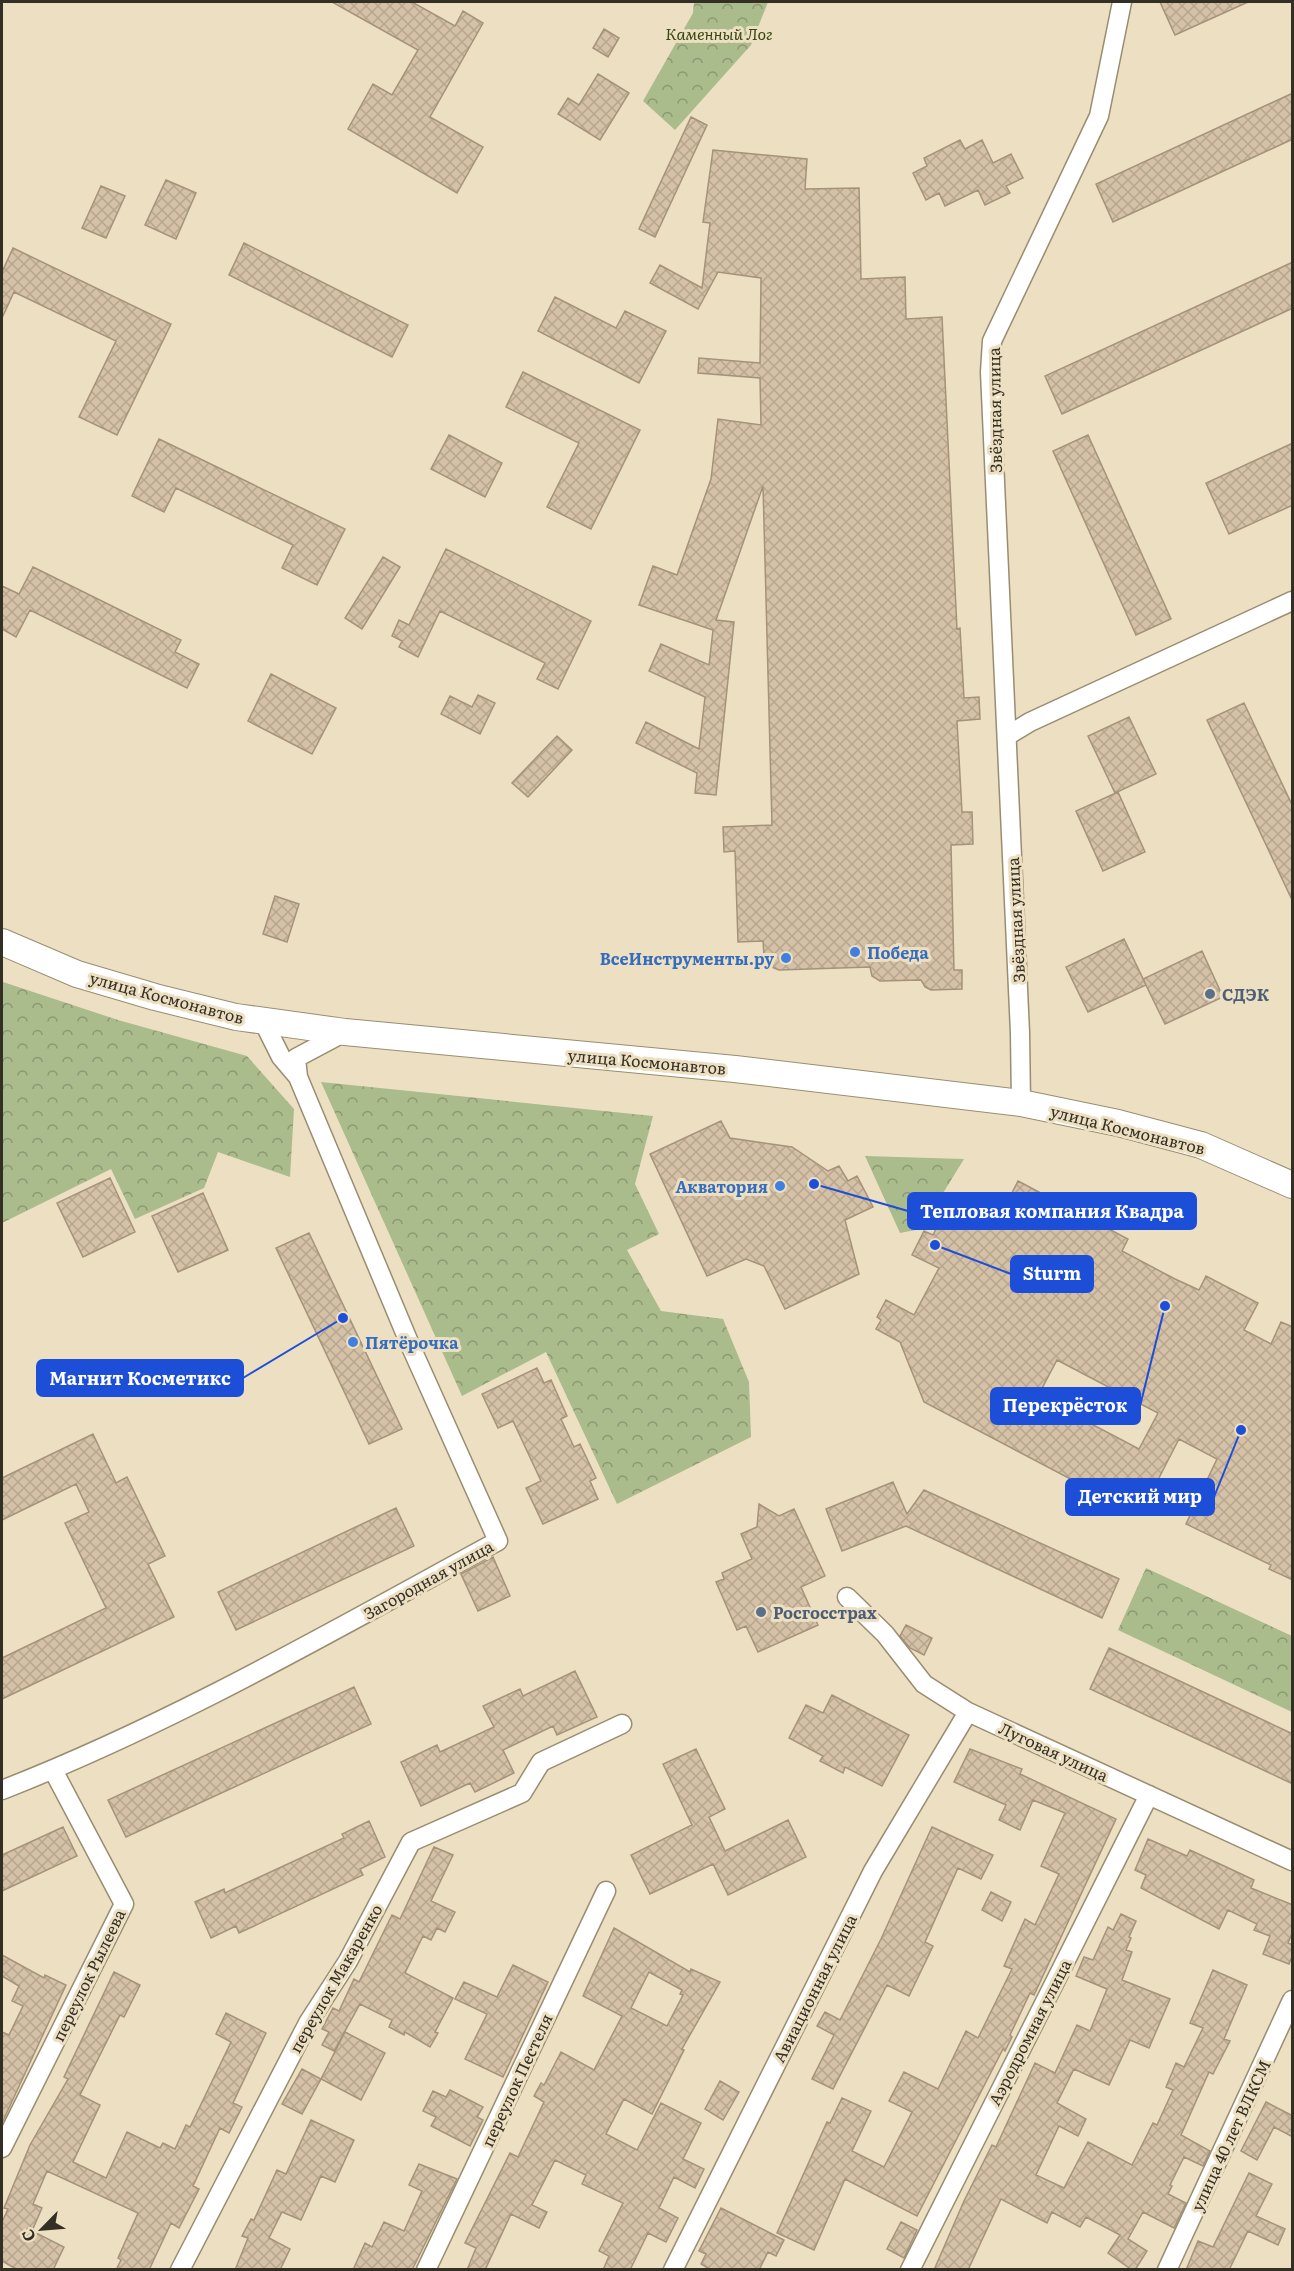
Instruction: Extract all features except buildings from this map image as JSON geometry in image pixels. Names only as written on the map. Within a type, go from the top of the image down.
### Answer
[{"type":"main road","name":"улица Космонавтов","points":[[2,942],[88,977],[155,997],[263,1021],[345,1032],[735,1069],[1021,1103],[1118,1123],[1201,1144],[1293,1185]]},
{"type":"street","name":"Звёздная улица","points":[[1021,1103],[990,372],[992,341],[1099,116],[1122,2]]},
{"type":"street","points":[[1006,736],[1030,722],[1293,601]]},
{"type":"street","name":"Загородная улица","points":[[2,1790],[53,1770],[222,1691],[498,1541],[411,1347],[298,1077],[281,1057],[263,1021]]},
{"type":"street","points":[[298,1077],[296,1058],[345,1032]]},
{"type":"street","name":"Луговая улица","points":[[847,1597],[885,1634],[924,1684],[968,1712],[1293,1861]]},
{"type":"street","name":"Авиационная улица","points":[[672,2270],[873,1871],[968,1712]]},
{"type":"street","name":"переулок Макаренко","points":[[180,2270],[308,2023],[348,1961],[411,1842],[522,1792],[542,1762],[622,1724]]},
{"type":"street","name":"переулок Рылеева","points":[[2,2148],[124,1904],[53,1770]]},
{"type":"street","name":"Аэродромная улица","points":[[910,2270],[1149,1795]]},
{"type":"street","name":"переулок Пестеля","points":[[426,2270],[606,1891]]},
{"type":"street","name":"улица 40 лет ВЛКСМ","points":[[1167,2270],[1293,2000]]},
{"type":"green space","name":"Каменный Лог","points":[[694,2],[768,2],[751,45],[675,130],[643,101],[693,13]]},
{"type":"green space","points":[[3,982],[118,1020],[247,1056],[294,1109],[290,1177],[218,1152],[204,1188],[135,1219],[111,1169],[2,1223]]},
{"type":"green space","points":[[321,1082],[653,1116],[635,1184],[659,1234],[627,1250],[661,1311],[723,1319],[749,1382],[751,1437],[617,1504],[546,1352],[462,1396]]},
{"type":"green space","points":[[865,1156],[964,1159],[921,1229],[900,1233]]},
{"type":"green space","points":[[1146,1568],[1292,1636],[1292,1712],[1118,1630]]},
{"type":"place","name":"Победа","points":[[855,952]]},
{"type":"place","name":"ВсеИнструменты.ру","points":[[786,958]]},
{"type":"place","name":"СДЭК","points":[[1210,994]]},
{"type":"place","name":"Тепловая компания Квадра","points":[[814,1184]]},
{"type":"place","name":"Акватория","points":[[780,1186]]},
{"type":"place","name":"Sturm","points":[[935,1245]]},
{"type":"place","name":"Перекрёсток","points":[[1165,1306]]},
{"type":"place","name":"Магнит Косметикс","points":[[343,1318]]},
{"type":"place","name":"Пятёрочка","points":[[353,1342]]},
{"type":"place","name":"Детский мир","points":[[1241,1430]]},
{"type":"place","name":"Росгосстрах","points":[[761,1612]]}]
